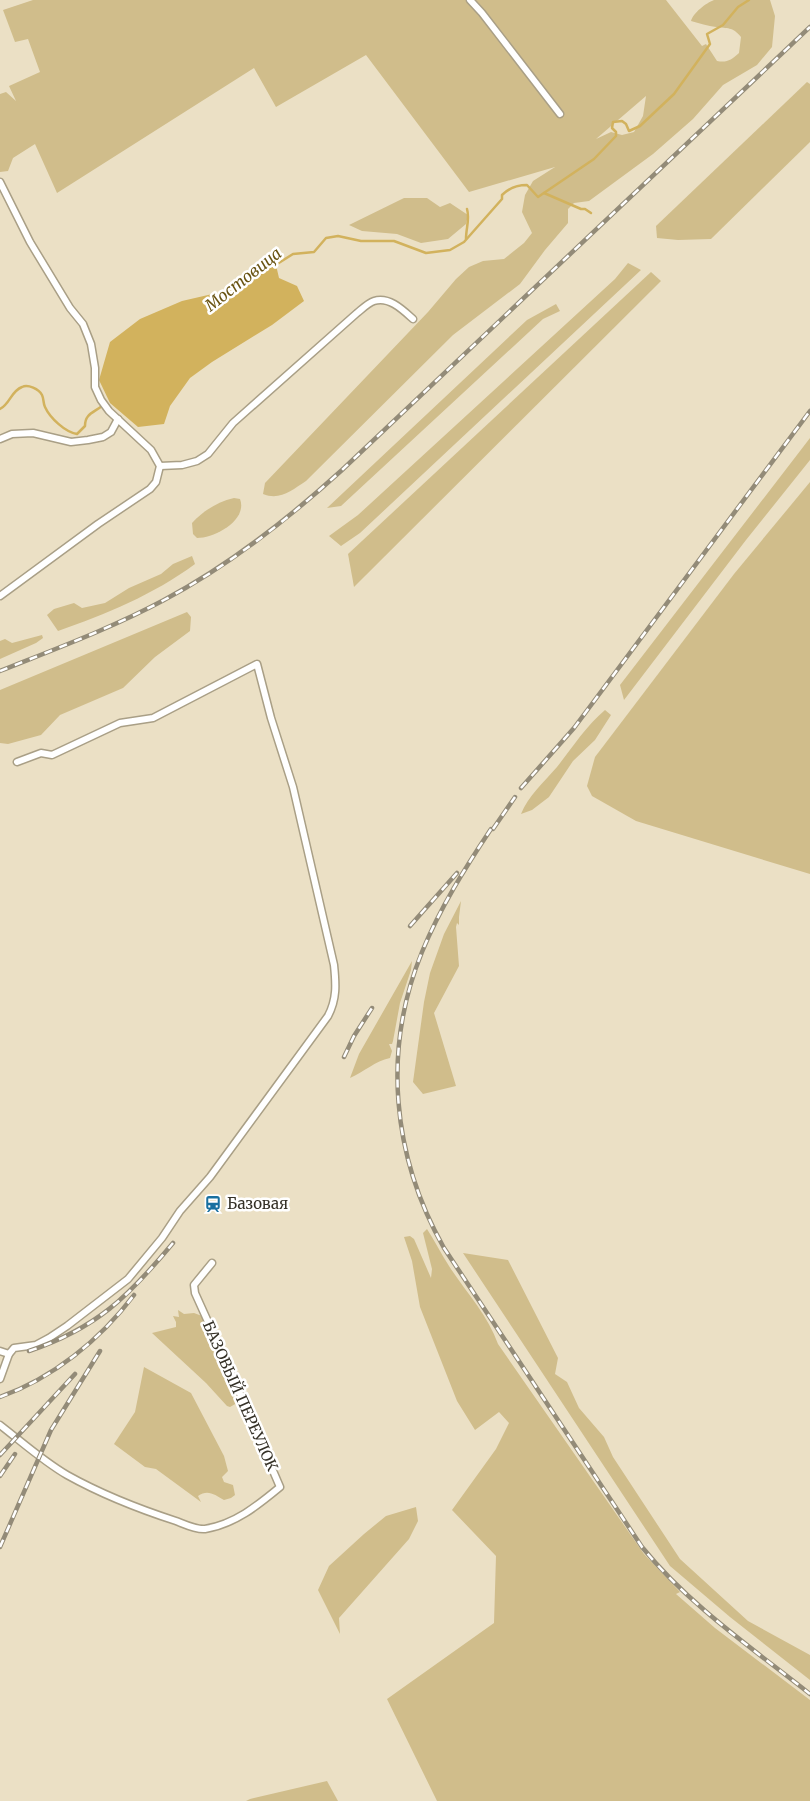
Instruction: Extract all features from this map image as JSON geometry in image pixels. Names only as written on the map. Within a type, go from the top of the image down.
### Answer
[{"type":"street","points":[[470,0],[560,114]]},
{"type":"street","points":[[0,182],[30,242],[70,308],[83,324],[91,344],[95,368],[95,387],[101,400],[151,450],[160,466],[156,482],[150,490],[98,524],[0,596]]},
{"type":"street","points":[[160,466],[182,465],[197,461],[208,454],[233,423],[357,313],[374,301],[386,301],[400,307],[413,319]]},
{"type":"street","points":[[0,439],[12,434],[33,433],[71,442],[88,440],[103,437],[111,432],[118,419]]},
{"type":"street","points":[[0,1379],[9,1354],[14,1348],[36,1345],[49,1338],[128,1279],[162,1238],[180,1211],[210,1177],[328,1016],[333,1007],[336,991],[334,965],[293,787],[271,718],[257,664],[153,718],[120,723],[52,755],[41,753],[17,762]]},
{"type":"street","name":"БАЗОВЫЙ ПЕРЕУЛОК","points":[[0,1425],[67,1474],[100,1491],[162,1517],[203,1530],[235,1520],[256,1508],[280,1487],[195,1293],[194,1285],[212,1263]]},
{"type":"street","points":[[0,1351],[9,1354]]},
{"type":"shaded area","points":[[33,0],[666,0],[702,46],[706,44],[717,61],[724,62],[739,53],[741,37],[730,29],[691,21],[700,9],[714,0],[770,0],[775,16],[772,47],[757,65],[723,85],[693,119],[653,154],[589,201],[574,203],[568,209],[568,223],[520,284],[453,335],[306,481],[291,491],[269,496],[263,494],[265,483],[428,312],[456,279],[469,267],[483,261],[504,259],[524,243],[532,233],[522,212],[525,195],[533,181],[555,167],[469,192],[366,55],[276,107],[254,68],[57,193],[35,144],[13,158],[8,171],[0,172],[0,94],[6,92],[16,101],[9,86],[40,72],[28,39],[15,42],[3,10]],"holes":[[[646,96],[643,116],[634,132],[622,135],[611,132],[596,139]]]},
{"type":"shaded area","points":[[807,82],[810,84],[810,142],[711,239],[678,240],[657,238],[656,226]]},
{"type":"shaded area","points":[[404,198],[427,198],[440,207],[450,203],[468,215],[466,224],[448,239],[421,243],[397,234],[362,231],[349,225]]},
{"type":"shaded area","points":[[628,263],[641,270],[360,533],[341,546],[329,536],[358,515],[615,279]]},
{"type":"shaded area","points":[[276,265],[279,278],[297,286],[304,301],[272,325],[190,378],[170,406],[164,424],[138,427],[110,403],[99,380],[110,342],[140,319],[182,301],[234,289],[253,273]]},
{"type":"shaded area","points":[[651,272],[661,281],[354,587],[348,554]]},
{"type":"shaded area","points":[[556,304],[560,311],[543,319],[341,506],[327,508],[527,320]]},
{"type":"shaded area","points":[[810,438],[810,460],[746,540],[624,700],[620,685]]},
{"type":"shaded area","points":[[810,482],[810,874],[636,821],[592,796],[587,786],[595,757],[734,574]]},
{"type":"shaded area","points":[[234,498],[240,499],[241,507],[235,521],[212,535],[197,538],[193,534],[192,523],[201,515],[216,505]]},
{"type":"shaded area","points":[[192,556],[195,564],[179,575],[129,603],[94,618],[58,631],[47,615],[54,609],[74,603],[82,608],[105,603],[129,588],[161,574],[173,564]]},
{"type":"shaded area","points":[[187,612],[191,617],[190,631],[155,657],[123,688],[60,715],[41,735],[8,744],[0,743],[0,690]]},
{"type":"shaded area","points":[[42,635],[43,638],[36,643],[0,659],[0,641],[5,639],[12,643]]},
{"type":"shaded area","points":[[605,710],[611,715],[595,740],[573,761],[549,797],[532,810],[521,814],[532,795],[557,767],[585,730]]},
{"type":"shaded area","points":[[461,901],[459,925],[457,923],[456,927],[459,966],[434,1013],[456,1086],[423,1094],[413,1082],[424,1002],[430,973],[444,934]]},
{"type":"shaded area","points":[[412,961],[411,970],[400,1003],[393,1041],[392,1044],[389,1044],[392,1051],[390,1058],[350,1078],[359,1054]]},
{"type":"shaded area","points":[[427,1229],[449,1266],[482,1313],[498,1344],[644,1554],[680,1592],[676,1594],[715,1628],[810,1700],[810,1801],[437,1801],[387,1699],[494,1623],[496,1556],[452,1510],[496,1449],[509,1423],[499,1412],[475,1430],[457,1401],[420,1307],[412,1261],[404,1237],[410,1236],[414,1239],[431,1278],[432,1269],[423,1233]]},
{"type":"shaded area","points":[[463,1253],[508,1260],[558,1358],[555,1374],[567,1382],[579,1408],[604,1437],[613,1457],[680,1559],[748,1621],[810,1655],[810,1680],[730,1617],[670,1566]]},
{"type":"shaded area","points":[[178,1310],[184,1314],[194,1313],[202,1316],[226,1378],[236,1395],[237,1403],[230,1407],[227,1406],[206,1383],[152,1333],[176,1327],[173,1316],[179,1317]]},
{"type":"shaded area","points":[[144,1367],[191,1393],[224,1456],[228,1471],[222,1477],[224,1482],[233,1485],[235,1495],[231,1498],[224,1500],[205,1493],[198,1496],[201,1502],[156,1469],[145,1467],[114,1444],[135,1412]]},
{"type":"shaded area","points":[[416,1507],[418,1521],[409,1539],[339,1618],[340,1634],[318,1590],[329,1566],[386,1516]]},
{"type":"shaded area","points":[[327,1781],[338,1801],[246,1801],[250,1799]]},
{"type":"waterway","name":"Мостовица","points":[[274,266],[293,254],[314,252],[326,238],[338,236],[361,241],[394,241],[426,253],[450,250],[464,242],[502,199],[502,195],[507,190],[527,185],[538,197],[594,159],[616,136],[616,132],[612,128],[613,122],[622,121],[626,124],[629,131],[640,126],[674,94],[710,44],[707,34],[723,25],[738,7],[749,0]]},
{"type":"waterway","points":[[544,193],[591,213]]},
{"type":"waterway","points":[[466,239],[467,209]]},
{"type":"waterway","name":"Мостовица","points":[[0,409],[18,389],[24,386],[30,387],[41,393],[45,407],[54,420],[72,433],[77,434],[85,426],[88,416],[102,406]]},
{"type":"railway","points":[[0,671],[104,629],[164,600],[235,557],[279,524],[342,470],[810,27]]},
{"type":"railway","points":[[521,788],[574,728],[810,411]]},
{"type":"railway","points":[[493,829],[515,797]]},
{"type":"railway","points":[[491,829],[462,873],[422,952],[409,989],[401,1027],[398,1064],[398,1102],[404,1140],[413,1177],[426,1213],[444,1248],[642,1547],[660,1568],[701,1607],[810,1694]]},
{"type":"railway","points":[[410,926],[457,873]]},
{"type":"railway","points":[[344,1057],[354,1036],[372,1008]]},
{"type":"railway","points":[[29,1351],[74,1332],[110,1309],[126,1295],[173,1243]]},
{"type":"railway","points":[[0,1397],[39,1379],[74,1356],[121,1312],[134,1295]]},
{"type":"railway","points":[[0,1547],[51,1430],[100,1351]]},
{"type":"railway","points":[[0,1455],[75,1374]]},
{"type":"railway","points":[[0,1476],[15,1454]]},
{"type":"place","name":"Базовая","points":[[213,1204]]}]
